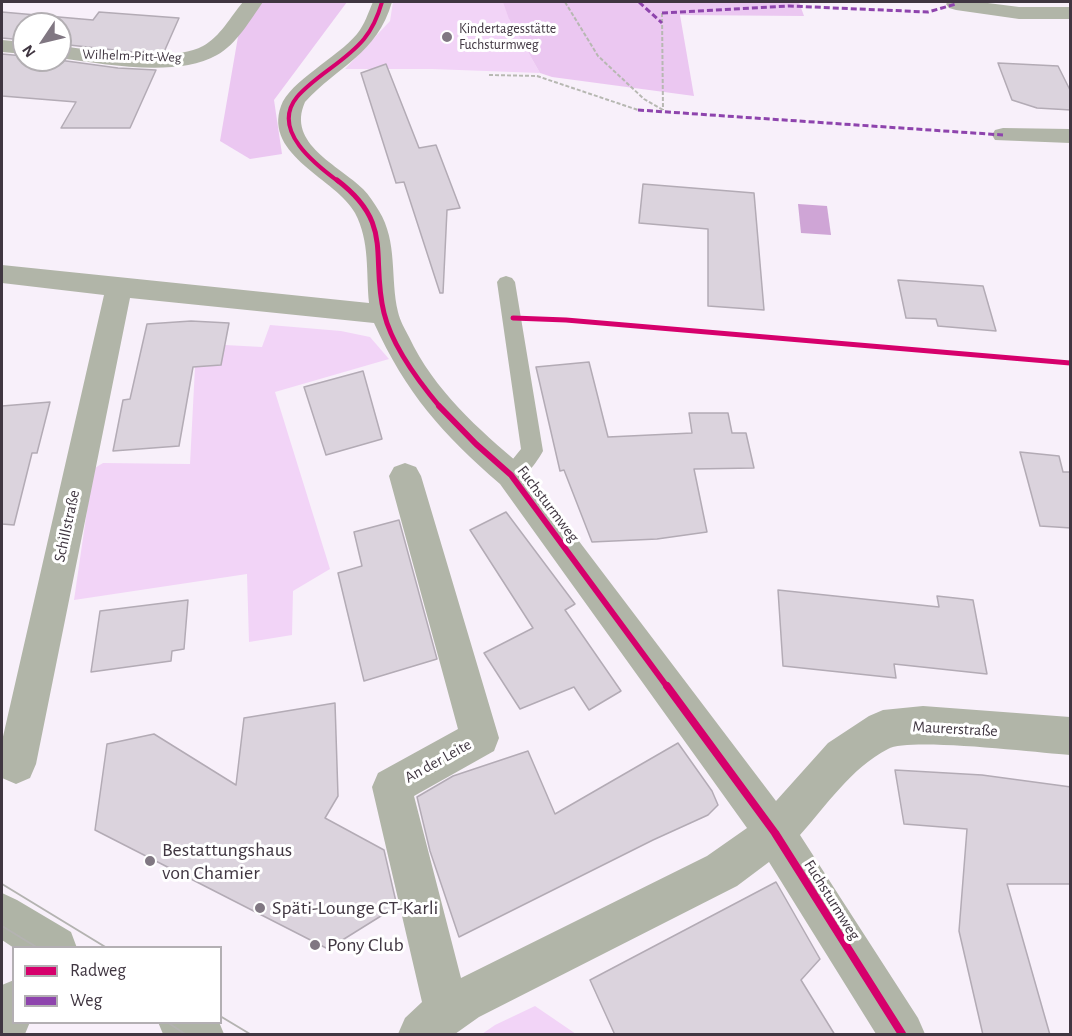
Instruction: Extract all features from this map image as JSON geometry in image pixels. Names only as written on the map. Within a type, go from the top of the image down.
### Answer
[{"type":"street","name":"Wilhelm-Pitt-Weg","points":[[72,53],[115,58],[180,60],[210,51],[253,2]]},
{"type":"street","name":"Fuchsturmweg","points":[[381,2],[379,15],[370,33],[344,60],[298,95],[291,108],[290,126],[302,150],[319,168],[353,193],[370,216],[379,250],[384,314],[401,353],[436,405],[477,446],[511,475],[775,833],[902,1035]]},
{"type":"street","points":[[956,4],[1020,13],[1071,13]]},
{"type":"street","points":[[1003,135],[1071,136]]},
{"type":"street","points":[[2,274],[384,314]]},
{"type":"street","name":"Schillstraße","points":[[16,764],[119,288]]},
{"type":"street","name":"An der Leite","points":[[405,476],[480,738],[392,787],[434,1023],[483,990],[722,871],[775,833]]},
{"type":"street","name":"Maurerstraße","points":[[775,833],[842,757],[883,729],[923,725],[1071,736]]},
{"type":"street","points":[[2,915],[43,945]]},
{"type":"street","points":[[2,1034],[12,1008]]},
{"type":"street","points":[[183,1024],[201,1035]]},
{"type":"lane","points":[[506,282],[532,452],[511,475]]},
{"type":"path","points":[[565,2],[598,56],[644,99],[663,110],[662,14]]},
{"type":"path","points":[[489,75],[537,76],[638,110]]},
{"type":"shaded area","points":[[244,2],[347,2],[274,100],[282,154],[250,159],[220,141]]},
{"type":"shaded area","name":"Kindertagesstätte Fuchsturmweg","points":[[393,2],[557,2],[509,19],[540,73],[345,69],[390,21]]},
{"type":"shaded area","points":[[503,2],[799,2],[804,16],[680,15],[694,96],[552,77],[540,73],[509,19]]},
{"type":"shaded area","points":[[798,204],[827,206],[831,235],[801,233]]},
{"type":"shaded area","points":[[270,325],[341,331],[370,337],[389,359],[275,392],[330,569],[293,591],[292,635],[249,642],[247,574],[74,600],[93,469],[103,463],[190,464],[195,367],[221,365],[225,345],[262,347]]},
{"type":"shaded area","points":[[535,1006],[576,1034],[482,1034],[495,1025]]},
{"type":"building","points":[[2,12],[12,13],[12,39],[2,38]]},
{"type":"building","points":[[99,12],[179,18],[164,52],[133,52],[72,45],[72,18],[93,20]]},
{"type":"building","points":[[2,54],[12,55],[12,72],[72,72],[72,62],[156,70],[130,128],[61,128],[76,102],[2,96]]},
{"type":"building","points":[[998,63],[1058,66],[1071,92],[1071,110],[1037,108],[1012,100]]},
{"type":"building","points":[[386,64],[419,148],[436,145],[460,208],[447,210],[443,293],[440,293],[404,182],[396,183],[361,73]]},
{"type":"building","points":[[643,184],[754,193],[764,310],[708,306],[708,229],[639,223]]},
{"type":"building","points":[[898,280],[983,286],[996,331],[938,326],[936,319],[906,318]]},
{"type":"building","points":[[191,321],[229,323],[221,365],[193,367],[179,446],[113,451],[123,400],[130,399],[147,324]]},
{"type":"building","points":[[589,362],[608,437],[692,433],[689,413],[728,413],[732,433],[746,433],[754,468],[694,469],[707,532],[657,539],[592,542],[564,470],[560,471],[536,367]]},
{"type":"building","points":[[363,371],[382,439],[326,455],[304,387]]},
{"type":"building","points":[[50,402],[37,453],[32,453],[14,525],[2,524],[2,406]]},
{"type":"building","points":[[1020,452],[1059,456],[1063,472],[1071,472],[1071,528],[1040,526]]},
{"type":"building","points":[[506,512],[575,604],[565,610],[621,691],[589,710],[574,687],[520,709],[484,653],[533,628],[470,530]]},
{"type":"building","points":[[399,520],[437,659],[364,681],[338,573],[362,566],[354,532]]},
{"type":"building","points":[[778,590],[939,607],[937,596],[973,600],[987,674],[894,664],[896,678],[783,666]]},
{"type":"building","points":[[188,600],[184,649],[172,651],[171,661],[91,672],[100,611]]},
{"type":"building","points":[[335,703],[338,796],[325,818],[384,850],[397,906],[328,949],[95,830],[107,744],[154,734],[236,785],[244,718]]},
{"type":"building","points":[[678,743],[712,791],[718,805],[708,815],[459,937],[430,851],[417,797],[453,776],[528,751],[555,814]]},
{"type":"building","points":[[895,770],[982,775],[1071,787],[1071,884],[1007,884],[1050,1035],[983,1035],[959,931],[967,829],[904,824]]},
{"type":"building","points":[[776,882],[820,959],[801,980],[835,1035],[615,1035],[590,980]]},
{"type":"tram line","points":[[2,884],[104,946]]},
{"type":"tram line","points":[[2,926],[35,946]]},
{"type":"tram line","points":[[222,1017],[250,1034]]},
{"type":"tram line","points":[[170,1024],[185,1034]]},
{"type":"marked path","points":[[639,2],[662,23]]},
{"type":"marked path","points":[[662,13],[789,6],[928,12],[956,4]]},
{"type":"marked path","points":[[638,110],[1003,135]]},
{"type":"cycle path","points":[[382,2],[378,15],[364,38],[346,57],[297,98],[292,106],[290,124],[300,148],[320,168],[353,193],[369,215],[379,250],[384,313],[403,355],[428,394],[443,411],[511,475],[775,833],[902,1034]]},
{"type":"cycle path","points":[[513,318],[566,320],[1070,363]]},
{"type":"place","name":"Kindertagesstätte Fuchsturmweg","points":[[447,37]]},
{"type":"place","name":"Bestattungshaus von Chamier","points":[[150,861]]},
{"type":"place","name":"Späti-Lounge CT-Karli","points":[[260,908]]},
{"type":"place","name":"Pony Club","points":[[315,945]]}]
